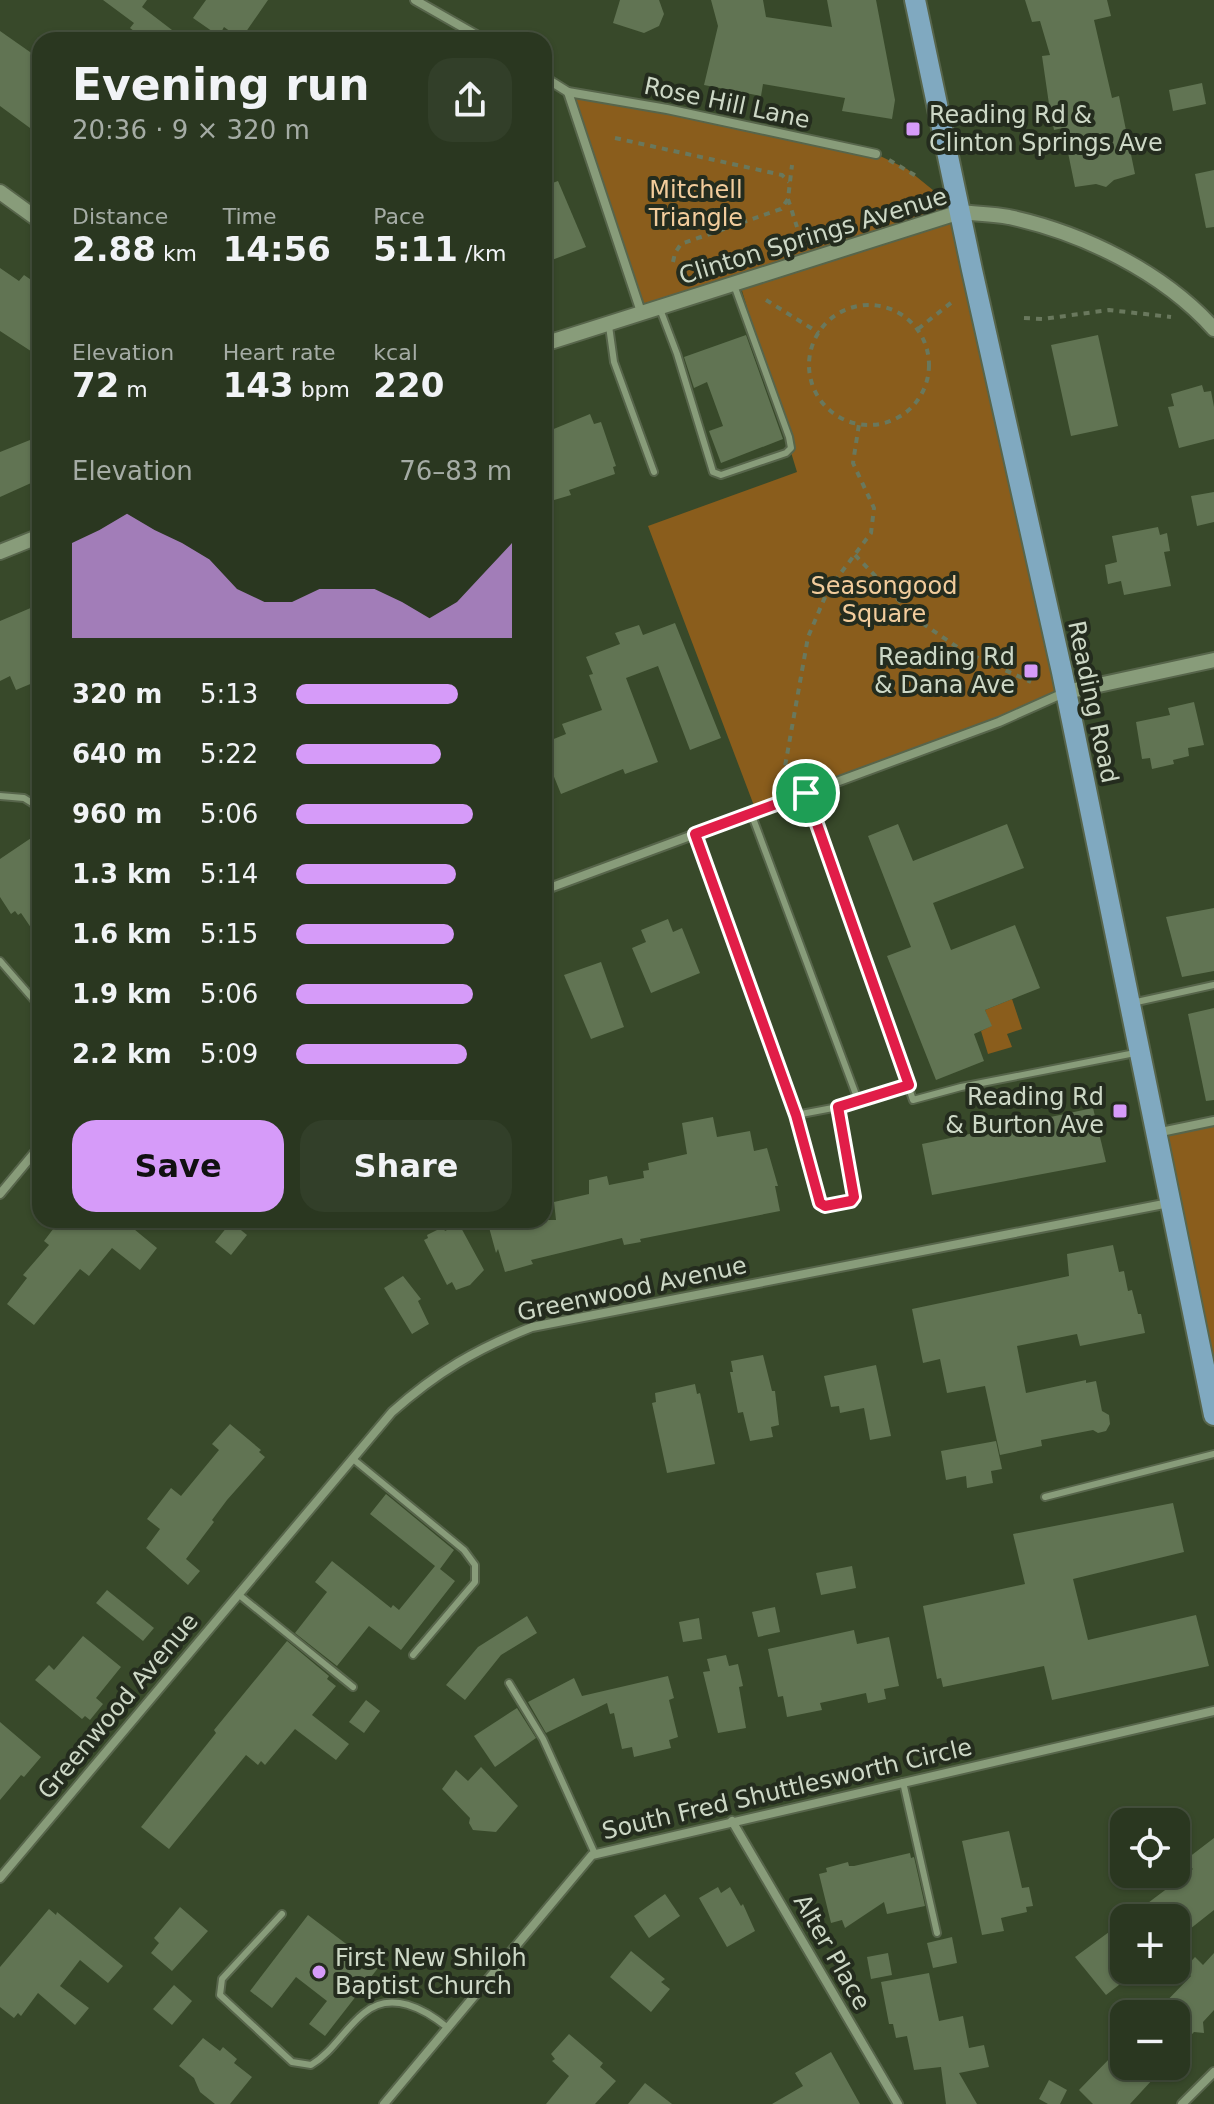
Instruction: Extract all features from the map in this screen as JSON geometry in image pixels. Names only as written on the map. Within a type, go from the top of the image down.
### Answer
[{"type":"main road","name":"Reading Road","points":[[915,0],[1066,692],[1214,1415]]},
{"type":"street","points":[[416,0],[471,32]]},
{"type":"street","points":[[552,82],[568,92],[641,312]]},
{"type":"street","name":"Rose Hill Lane","points":[[568,92],[667,109],[876,154]]},
{"type":"street","points":[[0,192],[32,215]]},
{"type":"street","name":"Clinton Springs Avenue","points":[[552,341],[960,212],[1007,217],[1048,227],[1086,242],[1131,265],[1173,293],[1214,329]]},
{"type":"street","points":[[0,552],[32,539]]},
{"type":"street","points":[[552,887],[999,722],[1066,692],[1214,660]]},
{"type":"street","points":[[1155,1133],[1214,1121]]},
{"type":"street","points":[[0,1194],[32,1156]]},
{"type":"street","name":"Greenwood Avenue","points":[[0,1878],[392,1412],[421,1386],[453,1364],[487,1345],[532,1327],[1169,1203]]},
{"type":"street","name":"South Fred Shuttlesworth Circle","points":[[384,2104],[592,1855],[1214,1711]]},
{"type":"street","name":"Alter Place","points":[[732,1821],[898,2104]]},
{"type":"street","points":[[1182,2104],[1214,2072]]},
{"type":"lane","points":[[659,306],[713,472],[721,475],[786,453],[791,448],[733,283]]},
{"type":"lane","points":[[609,322],[614,362],[654,472]]},
{"type":"lane","points":[[806,793],[913,1100],[961,1087],[1139,1052]]},
{"type":"lane","points":[[0,796],[24,798],[32,803]]},
{"type":"lane","points":[[751,813],[858,1100]]},
{"type":"lane","points":[[695,834],[796,1115],[820,1203],[825,1206],[851,1201],[854,1197],[838,1107]]},
{"type":"lane","points":[[0,961],[32,998]]},
{"type":"lane","points":[[1129,1004],[1214,985]]},
{"type":"lane","points":[[796,1115],[838,1107],[909,1085]]},
{"type":"lane","points":[[1045,1497],[1214,1454]]},
{"type":"lane","points":[[353,1459],[457,1543],[475,1565],[475,1582],[413,1655]]},
{"type":"lane","points":[[238,1594],[353,1687]]},
{"type":"lane","points":[[509,1683],[543,1739],[595,1854]]},
{"type":"lane","points":[[903,1782],[937,1933]]},
{"type":"lane","points":[[282,1914],[222,1979],[220,1995],[292,2062],[311,2065],[324,2057],[365,2012],[384,2003],[407,2004],[428,2012],[448,2028]]},
{"type":"path","points":[[615,138],[782,175],[789,182]]},
{"type":"path","points":[[876,154],[918,177]]},
{"type":"path","points":[[792,165],[788,199],[797,227]]},
{"type":"path","points":[[673,262],[681,244],[781,209],[788,199]]},
{"type":"path","points":[[766,300],[819,333]]},
{"type":"path","points":[[918,329],[952,302]]},
{"type":"path","points":[[862,305],[880,306],[894,310],[918,329],[927,347],[929,367],[925,387],[914,405],[899,418],[879,424],[859,424],[829,410],[818,397],[810,365],[812,348],[830,319],[862,305]]},
{"type":"path","points":[[1024,318],[1043,319],[1109,310],[1171,317]]},
{"type":"path","points":[[779,803],[808,637],[828,590],[871,533],[874,508],[853,463],[859,424]]},
{"type":"path","points":[[855,555],[919,621],[963,651],[1031,682]]},
{"type":"green space","name":"Seasongood Square","points":[[568,92],[876,154],[907,169],[960,212],[1066,692],[756,811],[648,526],[797,472],[739,281],[641,312]]},
{"type":"green space","points":[[1012,999],[1022,1029],[1007,1034],[1012,1047],[988,1054],[981,1031],[991,1026],[985,1010]]},
{"type":"green space","points":[[1214,1121],[1214,1415],[1155,1133]]},
{"type":"building","points":[[103,0],[147,0],[142,7],[172,30],[135,32],[130,28],[134,23]]},
{"type":"building","points":[[206,0],[268,0],[246,32],[231,32],[224,27],[221,32],[213,32],[193,18]]},
{"type":"building","points":[[620,0],[659,0],[664,14],[659,26],[644,33],[613,23]]},
{"type":"building","points":[[711,0],[763,0],[766,17],[832,27],[827,0],[876,0],[895,100],[892,119],[842,111],[845,98],[763,84],[761,96],[704,85],[718,26]]},
{"type":"building","points":[[1025,0],[1107,0],[1111,16],[1094,20],[1112,98],[1119,96],[1135,174],[1114,180],[1106,187],[1096,184],[1075,187],[1063,128],[1054,130],[1049,104],[1042,56],[1050,55],[1040,21],[1032,22]]},
{"type":"building","points":[[0,31],[32,53],[32,125],[30,128],[0,106]]},
{"type":"building","points":[[1202,83],[1206,104],[1173,111],[1169,90]]},
{"type":"building","points":[[1214,170],[1214,227],[1206,228],[1195,174]]},
{"type":"building","points":[[558,181],[586,247],[552,260],[552,183]]},
{"type":"building","points":[[0,268],[19,281],[24,275],[32,280],[32,352],[0,331]]},
{"type":"building","points":[[746,335],[783,439],[721,463],[709,431],[723,426],[707,382],[694,388],[684,357]]},
{"type":"building","points":[[1098,335],[1118,426],[1071,436],[1051,345]]},
{"type":"building","points":[[1202,385],[1204,392],[1211,391],[1214,439],[1179,448],[1168,407],[1174,406],[1171,394]]},
{"type":"building","points":[[590,414],[594,424],[601,422],[616,466],[613,467],[615,474],[569,490],[571,495],[552,501],[552,430]]},
{"type":"building","points":[[32,439],[32,483],[0,497],[0,452]]},
{"type":"building","points":[[1214,492],[1214,522],[1197,526],[1191,496]]},
{"type":"building","points":[[1158,527],[1160,535],[1167,533],[1170,551],[1164,552],[1171,586],[1124,595],[1121,581],[1108,584],[1105,565],[1117,562],[1112,536]]},
{"type":"building","points":[[32,607],[32,683],[16,690],[10,676],[0,681],[0,621]]},
{"type":"building","points":[[675,623],[721,738],[690,750],[658,666],[626,678],[658,762],[625,774],[623,769],[561,794],[552,772],[552,740],[566,734],[562,724],[602,710],[586,657],[620,644],[615,633],[639,625],[643,635]]},
{"type":"building","points":[[1194,702],[1204,745],[1188,748],[1189,756],[1173,760],[1174,764],[1152,769],[1150,758],[1142,759],[1136,722],[1170,715],[1168,708]]},
{"type":"building","points":[[898,824],[913,861],[1007,824],[1024,868],[933,903],[951,950],[1015,925],[1040,988],[985,1010],[992,1026],[974,1034],[984,1061],[936,1080],[887,956],[911,947],[868,836]]},
{"type":"building","points":[[32,837],[32,929],[21,913],[18,915],[15,911],[11,914],[0,897],[0,859]]},
{"type":"building","points":[[1214,908],[1214,971],[1182,977],[1166,917]]},
{"type":"building","points":[[668,919],[673,932],[682,928],[700,973],[651,993],[632,948],[646,942],[641,930]]},
{"type":"building","points":[[601,962],[624,1027],[591,1039],[564,975]]},
{"type":"building","points":[[1214,1008],[1214,1100],[1206,1101],[1188,1014]]},
{"type":"building","points":[[1093,1108],[1106,1162],[932,1195],[922,1144]]},
{"type":"building","points":[[713,1117],[717,1137],[750,1131],[754,1151],[767,1148],[778,1186],[775,1186],[780,1211],[640,1239],[641,1242],[624,1245],[622,1238],[531,1260],[533,1264],[505,1272],[489,1228],[552,1228],[552,1220],[556,1220],[554,1202],[589,1194],[589,1180],[607,1176],[609,1185],[644,1178],[643,1171],[649,1170],[648,1163],[687,1154],[682,1123]]},
{"type":"building","points":[[54,1228],[133,1228],[157,1248],[140,1270],[112,1248],[89,1276],[80,1269],[34,1325],[7,1304],[27,1278],[23,1275],[49,1245],[44,1241]]},
{"type":"building","points":[[226,1228],[238,1228],[247,1235],[231,1255],[215,1242]]},
{"type":"building","points":[[441,1228],[445,1231],[461,1228],[484,1270],[470,1285],[456,1290],[452,1282],[447,1285],[424,1240]]},
{"type":"building","points":[[1113,1245],[1119,1272],[1124,1271],[1128,1291],[1132,1290],[1145,1333],[1080,1346],[1077,1334],[1017,1346],[1026,1393],[1086,1380],[1086,1383],[1096,1381],[1102,1411],[1109,1415],[1110,1424],[1106,1431],[1098,1433],[1093,1430],[1041,1440],[1042,1446],[1000,1455],[985,1386],[947,1393],[940,1359],[923,1363],[912,1309],[1069,1276],[1067,1254]]},
{"type":"building","points":[[403,1276],[421,1299],[418,1301],[429,1324],[412,1334],[384,1288]]},
{"type":"building","points":[[763,1355],[772,1391],[775,1391],[779,1425],[771,1427],[773,1437],[750,1441],[743,1412],[738,1413],[730,1372],[733,1372],[731,1361]]},
{"type":"building","points":[[876,1365],[891,1436],[870,1440],[864,1408],[840,1413],[839,1406],[831,1407],[824,1376]]},
{"type":"building","points":[[695,1384],[697,1394],[700,1393],[715,1464],[667,1473],[652,1403],[656,1402],[655,1393]]},
{"type":"building","points":[[230,1424],[265,1457],[227,1500],[186,1559],[200,1571],[188,1585],[146,1548],[160,1529],[147,1519],[171,1488],[181,1496],[219,1450],[212,1444]]},
{"type":"building","points":[[996,1441],[1002,1469],[991,1471],[993,1483],[967,1488],[966,1476],[946,1480],[941,1451]]},
{"type":"building","points":[[386,1494],[454,1550],[440,1569],[455,1581],[401,1650],[369,1626],[337,1666],[295,1633],[327,1592],[315,1582],[332,1561],[391,1608],[393,1605],[399,1610],[435,1566],[370,1514]]},
{"type":"building","points":[[1173,1503],[1184,1552],[1073,1579],[1088,1640],[1196,1615],[1209,1666],[1052,1700],[1044,1666],[943,1687],[941,1678],[937,1679],[923,1606],[1025,1584],[1013,1534]]},
{"type":"building","points":[[852,1566],[856,1588],[821,1595],[816,1573]]},
{"type":"building","points":[[107,1590],[154,1628],[143,1641],[96,1603]]},
{"type":"building","points":[[775,1607],[780,1632],[758,1637],[752,1612]]},
{"type":"building","points":[[527,1616],[537,1633],[501,1655],[465,1700],[446,1685],[478,1647]]},
{"type":"building","points":[[699,1618],[702,1639],[683,1642],[679,1622]]},
{"type":"building","points":[[854,1630],[857,1644],[889,1637],[899,1686],[884,1689],[886,1699],[868,1703],[866,1693],[820,1703],[822,1710],[787,1717],[783,1696],[778,1697],[768,1649]]},
{"type":"building","points":[[83,1636],[121,1667],[96,1698],[103,1704],[90,1720],[85,1716],[82,1719],[35,1680],[49,1665],[54,1670]]},
{"type":"building","points":[[287,1641],[329,1676],[327,1679],[336,1686],[312,1715],[349,1744],[336,1760],[295,1729],[265,1765],[261,1761],[258,1765],[246,1755],[169,1849],[141,1827],[216,1733],[214,1730]]},
{"type":"building","points":[[726,1655],[729,1666],[738,1664],[746,1728],[718,1733],[703,1672],[710,1671],[707,1659]]},
{"type":"building","points":[[668,1676],[674,1698],[669,1700],[678,1737],[669,1740],[671,1748],[634,1757],[632,1747],[622,1749],[614,1713],[610,1714],[607,1703],[546,1733],[528,1702],[574,1678],[582,1696]]},
{"type":"building","points":[[366,1700],[380,1711],[364,1733],[349,1722]]},
{"type":"building","points":[[517,1708],[536,1738],[495,1767],[474,1736]]},
{"type":"building","points":[[0,1722],[41,1757],[0,1800]]},
{"type":"building","points":[[481,1767],[518,1806],[496,1832],[473,1830],[470,1818],[442,1789],[456,1770],[468,1781]]},
{"type":"building","points":[[1009,1831],[1022,1888],[1029,1887],[1033,1906],[1026,1907],[1027,1912],[1001,1918],[1004,1931],[982,1935],[962,1841]]},
{"type":"building","points":[[1214,1838],[1214,1910],[1190,1929],[1190,1904],[1147,1904],[1168,1888],[1190,1888],[1190,1871],[1193,1869],[1190,1856]]},
{"type":"building","points":[[910,1853],[911,1858],[914,1857],[925,1906],[887,1914],[884,1902],[845,1928],[842,1920],[831,1923],[819,1874],[827,1872],[826,1868],[848,1862],[849,1866],[854,1866]]},
{"type":"building","points":[[718,1887],[721,1893],[730,1887],[741,1906],[743,1904],[755,1931],[727,1947],[699,1898]]},
{"type":"building","points":[[665,1894],[680,1916],[649,1938],[634,1916]]},
{"type":"building","points":[[180,1907],[208,1931],[172,1971],[151,1953],[159,1943],[154,1938]]},
{"type":"building","points":[[49,1909],[56,1915],[57,1912],[123,1966],[108,1983],[80,1960],[60,1986],[89,2008],[75,2025],[38,1993],[21,2016],[18,2013],[14,2018],[0,2007],[0,1967]]},
{"type":"building","name":"First New Shiloh Baptist Church","points":[[308,1915],[378,1968],[325,2036],[309,2024],[327,2001],[296,1977],[272,2008],[250,1991]]},
{"type":"building","points":[[1110,1931],[1110,1984],[1120,1984],[1106,1995],[1075,1957]]},
{"type":"building","points":[[952,1937],[957,1963],[933,1968],[927,1943]]},
{"type":"building","points":[[631,1951],[665,1979],[661,1982],[670,1989],[651,2012],[610,1977]]},
{"type":"building","points":[[888,1953],[892,1975],[871,1979],[867,1957]]},
{"type":"building","points":[[1214,1953],[1214,2010],[1203,2022],[1204,2033],[1194,2032],[1190,2036],[1190,2000],[1168,2000],[1183,1984],[1190,1984],[1190,1962],[1195,1957],[1203,1965]]},
{"type":"building","points":[[929,1973],[939,2021],[963,2016],[969,2048],[984,2045],[989,2067],[959,2073],[977,2104],[946,2104],[941,2067],[914,2070],[907,2036],[896,2038],[893,2024],[889,2024],[881,1982]]},
{"type":"building","points":[[174,1985],[192,2001],[172,2025],[153,2009]]},
{"type":"building","points":[[569,2034],[603,2063],[600,2067],[616,2081],[595,2104],[546,2104],[569,2076],[552,2061],[555,2059],[551,2054]]},
{"type":"building","points":[[203,2038],[220,2051],[223,2047],[237,2059],[234,2063],[252,2077],[230,2104],[215,2104],[200,2092],[194,2078],[179,2066]]},
{"type":"building","points":[[831,2052],[860,2104],[772,2104],[803,2086],[795,2073]]},
{"type":"building","points":[[1110,2058],[1110,2080],[1152,2080],[1130,2104],[1093,2104],[1079,2090]]},
{"type":"building","points":[[1049,2080],[1067,2090],[1060,2104],[1048,2104],[1039,2099]]},
{"type":"building","points":[[645,2083],[672,2104],[628,2104]]},
{"type":"place","name":"Reading Rd & Clinton Springs Ave","points":[[913,129]]},
{"type":"place","name":"Reading Rd & Dana Ave","points":[[1031,671]]},
{"type":"place","name":"Reading Rd & Burton Ave","points":[[1120,1111]]},
{"type":"place","name":"First New Shiloh Baptist Church","points":[[319,1972]]},
{"type":"route","points":[[806,793],[909,1085],[838,1107],[854,1197],[851,1201],[825,1206],[820,1203],[796,1115],[695,834],[806,793]]},
{"type":"park label","name":"Mitchell Triangle","points":[[696,204]]}]
